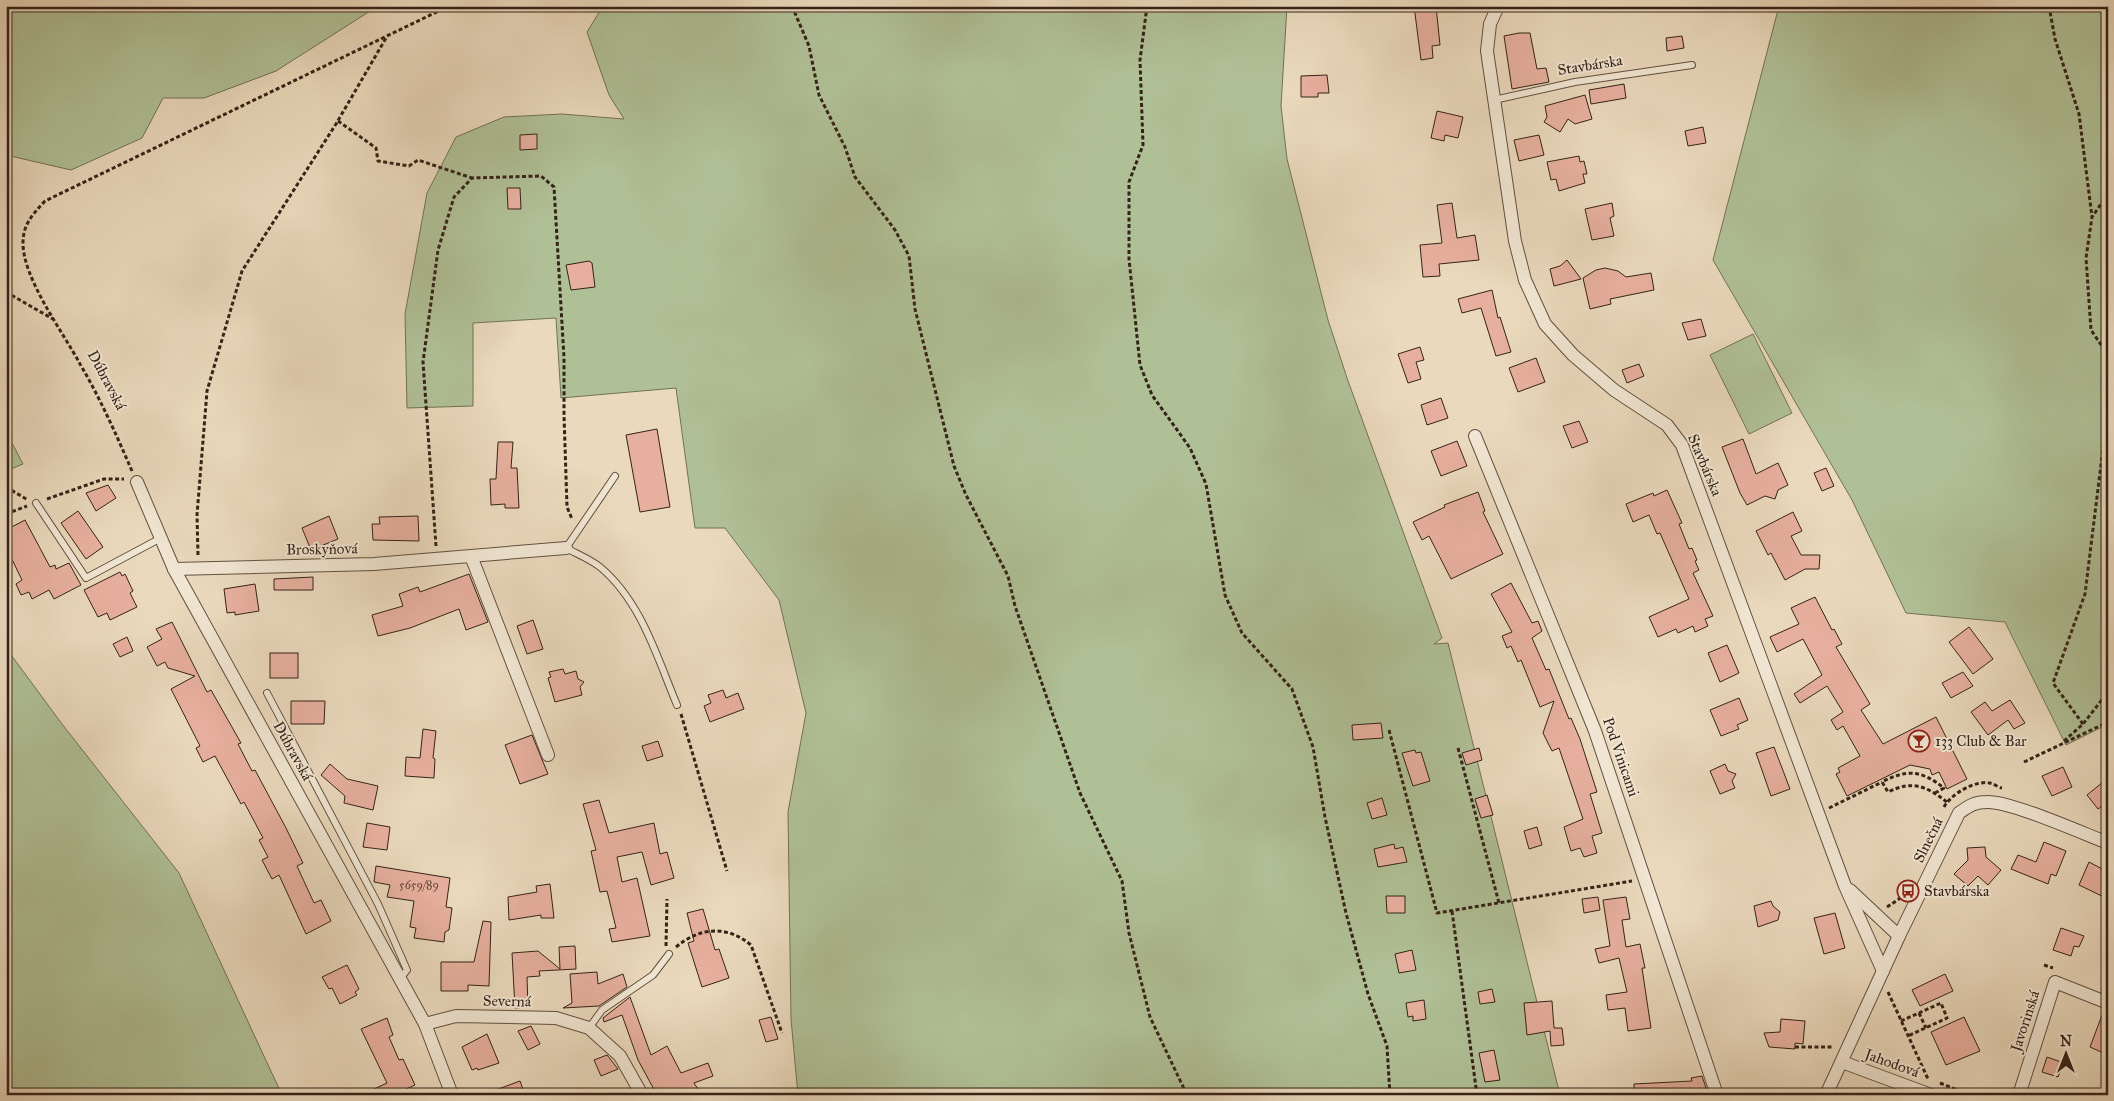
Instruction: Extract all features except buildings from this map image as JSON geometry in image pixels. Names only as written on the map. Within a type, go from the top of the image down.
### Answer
[{"type":"street","name":"Stavbárska","points":[[1498,6],[1490,24],[1487,51],[1515,241],[1529,289],[1545,324],[1573,355],[1614,390],[1667,425],[1682,445],[1845,886],[1882,973]]},
{"type":"street","name":"Pod Vinicami","points":[[1475,436],[1595,731],[1717,1095]]},
{"type":"street","name":"Dúbravská","points":[[137,482],[174,569],[425,1024],[452,1095]]},
{"type":"street","name":"Broskyňová","points":[[174,569],[374,564],[566,548]]},
{"type":"street","points":[[471,556],[548,755]]},
{"type":"street","name":"Slnečná","points":[[1882,973],[1959,813],[1972,803],[1989,801],[2007,805],[2108,843]]},
{"type":"street","name":"Stavbárska","points":[[1845,886],[1899,936]]},
{"type":"street","points":[[1826,1095],[1882,973]]},
{"type":"street","name":"Javorinská","points":[[2018,1095],[2054,982],[2108,1002]]},
{"type":"street","name":"Severná","points":[[425,1024],[456,1016],[556,1018],[589,1028],[620,1056],[642,1095]]},
{"type":"street","name":"Jahodová","points":[[1842,1062],[1931,1095]]},
{"type":"lane","name":"Stavbárska","points":[[1494,100],[1574,82],[1692,65]]},
{"type":"lane","points":[[615,476],[566,548],[599,566],[620,587],[641,619],[677,704]]},
{"type":"lane","points":[[36,503],[86,578],[160,538]]},
{"type":"lane","name":"Dúbravská","points":[[267,693],[378,904],[407,970],[400,979]]},
{"type":"lane","points":[[589,1028],[602,1010],[653,975],[669,954]]},
{"type":"path","name":"Dúbravská","points":[[137,482],[110,419],[53,318],[25,262],[23,242],[28,220],[46,201],[449,6]]},
{"type":"path","points":[[792,6],[809,46],[819,95],[845,147],[855,177],[895,230],[909,256],[915,309],[954,466],[966,495],[1008,576],[1015,606],[1080,793],[1122,881],[1129,933],[1150,1017],[1187,1095]]},
{"type":"path","points":[[1147,6],[1140,60],[1143,145],[1129,182],[1129,259],[1140,364],[1152,395],[1190,448],[1206,484],[1225,595],[1242,633],[1292,689],[1313,747],[1325,817],[1346,913],[1368,994],[1388,1046],[1390,1095]]},
{"type":"path","points":[[2049,6],[2055,39],[2080,114],[2092,217],[2086,258],[2091,330],[2108,355]]},
{"type":"path","points":[[198,568],[197,515],[207,391],[242,271],[338,121],[386,38]]},
{"type":"path","points":[[338,121],[376,148],[378,161],[409,166],[418,160],[472,178],[541,176],[554,187],[564,358],[567,506],[577,532]]},
{"type":"path","points":[[437,558],[423,362],[438,250],[454,197],[472,178]]},
{"type":"path","points":[[2092,217],[2108,194]]},
{"type":"path","points":[[6,292],[53,318]]},
{"type":"path","points":[[2083,724],[2053,683],[2086,594],[2108,408]]},
{"type":"path","points":[[6,514],[104,480],[122,478],[137,482]]},
{"type":"path","points":[[6,487],[22,498],[36,503]]},
{"type":"path","points":[[2059,745],[2083,724],[2108,692]]},
{"type":"path","points":[[677,704],[727,871]]},
{"type":"path","points":[[2024,762],[2108,722]]},
{"type":"path","points":[[1388,730],[1437,913],[1645,879]]},
{"type":"path","points":[[1458,748],[1499,903]]},
{"type":"path","points":[[1826,810],[1899,773],[1917,773],[1932,778],[1944,788],[1935,793]]},
{"type":"path","points":[[1882,782],[1888,792],[1902,785],[1915,786],[1935,793],[1948,802]]},
{"type":"path","points":[[667,899],[665,943],[669,954],[683,942],[702,933],[719,930],[740,936],[751,945],[782,1034]]},
{"type":"path","points":[[1882,920],[1889,907]]},
{"type":"path","points":[[1452,911],[1477,1095]]},
{"type":"path","points":[[1882,973],[1901,1021],[1928,1079]]},
{"type":"path","points":[[1901,1021],[1941,1003],[1948,1018],[1908,1036]]},
{"type":"path","points":[[1919,1013],[1926,1028]]},
{"type":"path","points":[[1829,1055],[1837,1038]]},
{"type":"path","points":[[1795,1047],[1833,1047]]},
{"type":"green space","points":[[6,6],[378,6],[276,71],[204,98],[163,98],[142,138],[71,170],[6,155]]},
{"type":"green space","points":[[603,6],[1287,6],[1281,106],[1287,159],[1328,320],[1348,381],[1442,638],[1434,644],[1448,643],[1560,1095],[798,1095],[791,1019],[788,812],[806,713],[779,600],[725,528],[695,528],[676,388],[561,398],[556,318],[473,323],[473,406],[407,408],[405,314],[427,193],[456,137],[504,117],[562,114],[624,119],[609,95],[587,32]]},
{"type":"green space","points":[[1779,6],[2108,6],[2108,724],[2066,745],[2005,622],[1906,613],[1852,500],[1713,260]]},
{"type":"green space","points":[[1753,334],[1792,413],[1749,434],[1710,355]]},
{"type":"green space","points":[[6,401],[11,441],[23,464],[6,471]]},
{"type":"green space","points":[[6,648],[62,724],[179,873],[282,1095],[6,1095]]},
{"type":"place","name":"133 Club & Bar","points":[[1919,741]]},
{"type":"place","name":"Stavbárska","points":[[1908,891]]}]
